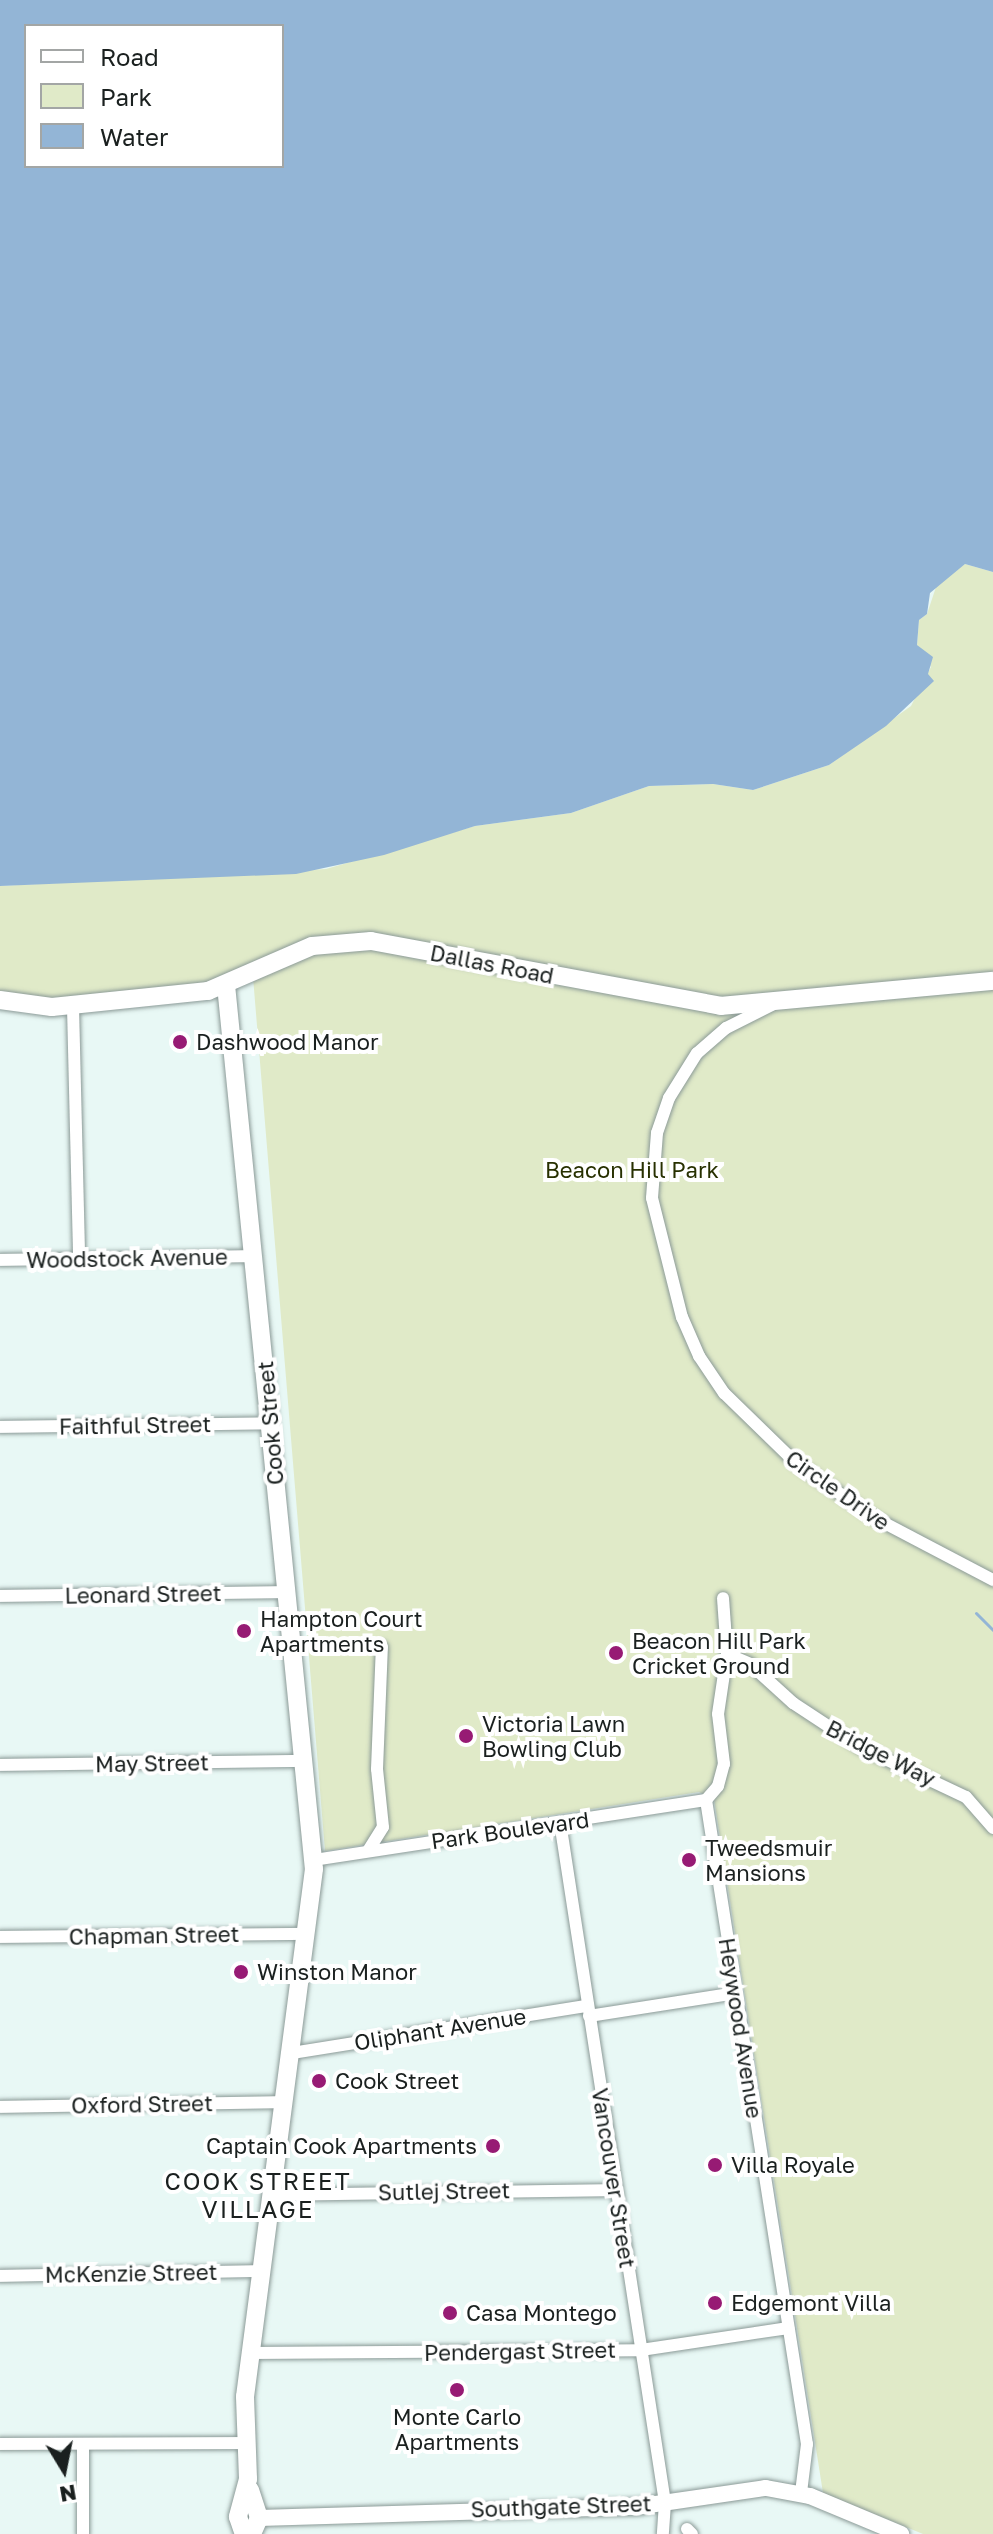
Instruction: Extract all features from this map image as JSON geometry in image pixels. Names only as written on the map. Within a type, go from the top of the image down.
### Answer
[{"type":"main road","name":"Dallas Road","points":[[0,1000],[73,1007],[226,985],[312,946],[371,941],[690,1003],[772,1005],[897,986],[993,981]]},
{"type":"main road","name":"Cook Street","points":[[226,985],[314,1860],[308,1934],[250,2353],[247,2443],[250,2522]]},
{"type":"street","name":"Circle Drive","points":[[772,1005],[726,1028],[697,1053],[669,1098],[654,1145],[652,1198],[663,1257],[682,1317],[707,1370],[754,1426],[821,1483],[928,1548],[993,1580]]},
{"type":"street","points":[[73,1007],[79,1258]]},
{"type":"street","name":"Woodstock Avenue","points":[[0,1260],[254,1256]]},
{"type":"street","name":"Faithful Street","points":[[0,1427],[270,1423]]},
{"type":"street","name":"Leonard Street","points":[[0,1596],[286,1592]]},
{"type":"street","points":[[706,1800],[718,1786],[724,1764],[718,1714],[727,1654],[723,1598]]},
{"type":"street","points":[[368,1851],[383,1827],[377,1769],[382,1647]]},
{"type":"street","name":"Bridge Way","points":[[727,1654],[750,1664],[793,1703],[860,1747],[966,1797],[993,1828]]},
{"type":"street","name":"May Street","points":[[0,1765],[304,1761]]},
{"type":"street","name":"Park Boulevard","points":[[314,1860],[706,1800]]},
{"type":"street","name":"Heywood Avenue","points":[[706,1800],[808,2453],[801,2493]]},
{"type":"street","name":"Vancouver Street","points":[[560,1822],[665,2503],[663,2534]]},
{"type":"street","points":[[383,1827],[406,1845]]},
{"type":"street","name":"Chapman Street","points":[[0,1937],[308,1934]]},
{"type":"street","name":"Oliphant Avenue","points":[[292,2053],[736,1993]]},
{"type":"street","name":"Oxford Street","points":[[0,2107],[284,2102]]},
{"type":"street","name":"Sutlej Street","points":[[272,2195],[616,2190]]},
{"type":"street","name":"McKenzie Street","points":[[0,2276],[261,2271]]},
{"type":"street","name":"Pendergast Street","points":[[250,2353],[641,2350],[788,2328]]},
{"type":"street","points":[[0,2444],[247,2443]]},
{"type":"street","points":[[83,2445],[83,2534]]},
{"type":"street","name":"Southgate Street","points":[[250,2522],[665,2503],[745,2489],[801,2493],[901,2534]]},
{"type":"green space","name":"Beacon Hill Park","points":[[965,564],[993,572],[993,2534],[923,2534],[823,2493],[714,1799],[699,1792],[325,1851],[252,965],[212,982],[53,999],[0,991],[0,886],[326,869],[475,826],[571,813],[649,786],[713,784],[753,790],[829,765],[911,706],[931,667],[917,645],[919,620],[927,614],[937,584]]},
{"type":"water","points":[[0,0],[993,0],[993,572],[965,564],[930,593],[927,614],[919,620],[917,645],[933,657],[928,674],[934,681],[886,726],[829,765],[753,790],[713,784],[649,786],[571,813],[475,826],[384,855],[296,874],[0,886]]},
{"type":"waterway","points":[[976,1613],[993,1630]]},
{"type":"place","name":"Dashwood Manor","points":[[180,1042]]},
{"type":"place","name":"Hampton Court Apartments","points":[[244,1631]]},
{"type":"place","name":"Beacon Hill Park Cricket Ground","points":[[616,1653]]},
{"type":"place","name":"Victoria Lawn Bowling Club","points":[[466,1736]]},
{"type":"place","name":"Tweedsmuir Mansions","points":[[689,1860]]},
{"type":"place","name":"Winston Manor","points":[[241,1972]]},
{"type":"place","name":"Cook Street","points":[[319,2081]]},
{"type":"place","name":"Captain Cook Apartments","points":[[493,2146]]},
{"type":"place","name":"Villa Royale","points":[[715,2165]]},
{"type":"place","name":"Edgemont Villa","points":[[715,2303]]},
{"type":"place","name":"Casa Montego","points":[[450,2313]]},
{"type":"place","name":"Monte Carlo Apartments","points":[[457,2390]]},
{"type":"district","name":"COOK STREET VILLAGE","points":[[258,2195]]}]
